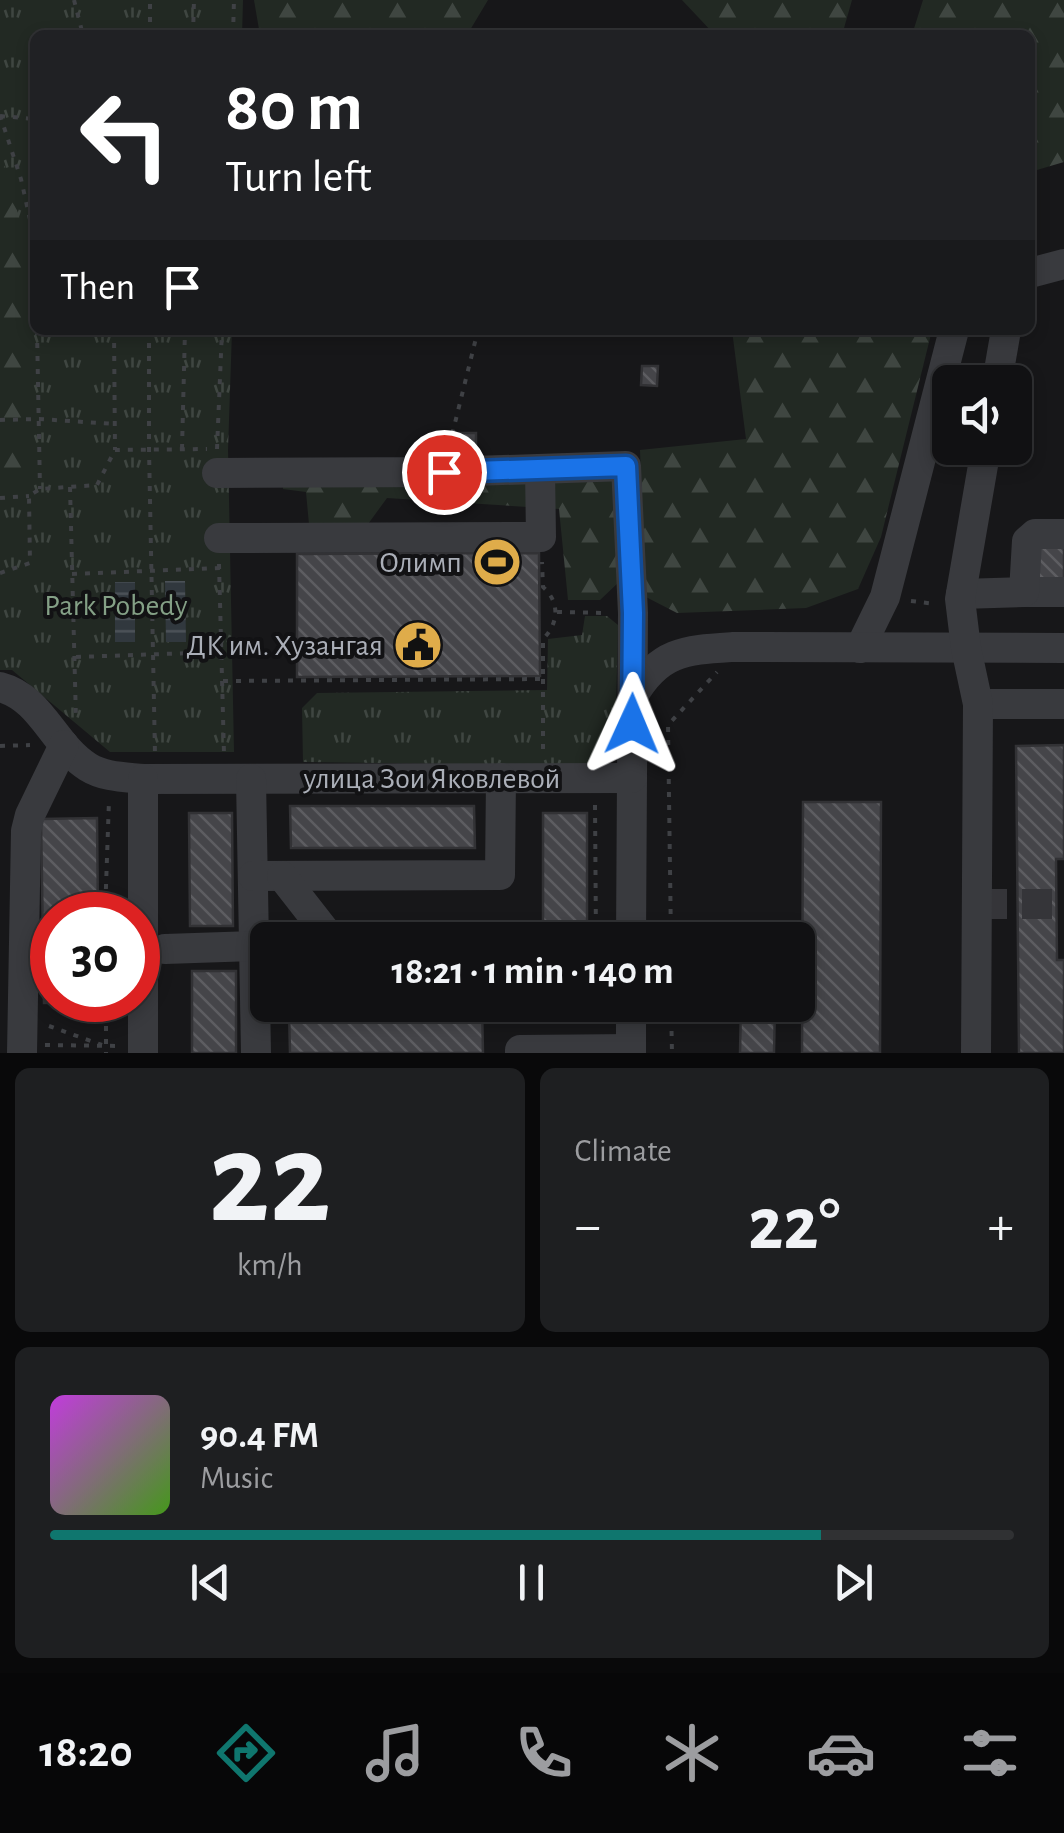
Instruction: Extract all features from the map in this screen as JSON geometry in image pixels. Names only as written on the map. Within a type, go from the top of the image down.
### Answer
[{"type":"street","points":[[860,648],[885,596],[953,335]]},
{"type":"street","points":[[1000,365],[1005,335]]},
{"type":"street","points":[[217,461],[444,472],[626,466],[633,613],[631,922]]},
{"type":"street","points":[[976,1053],[978,704],[960,594],[983,465]]},
{"type":"street","points":[[219,553],[541,537],[540,470]]},
{"type":"street","points":[[1024,592],[1027,541],[1035,534],[1064,534]]},
{"type":"street","points":[[960,594],[1064,592]]},
{"type":"street","points":[[633,696],[658,664],[688,650],[1064,648]]},
{"type":"street","name":"улица Зои Яковлевой","points":[[0,687],[30,702],[70,740],[77,758],[110,776],[142,780],[632,778]]},
{"type":"street","points":[[978,704],[1064,704]]},
{"type":"street","points":[[23,1038],[26,831],[30,815],[70,740]]},
{"type":"street","points":[[267,876],[500,875],[501,778]]},
{"type":"street","points":[[251,779],[267,876],[258,922]]},
{"type":"street","points":[[142,780],[143,1053]]},
{"type":"street","points":[[267,876],[314,922]]},
{"type":"street","points":[[164,949],[250,946]]},
{"type":"street","points":[[255,1022],[256,1053]]},
{"type":"street","points":[[520,1053],[631,1051],[631,1022]]},
{"type":"path","points":[[74,0],[82,30]]},
{"type":"path","points":[[150,0],[150,30]]},
{"type":"path","points":[[193,30],[194,0]]},
{"type":"path","points":[[233,30],[234,0]]},
{"type":"path","points":[[30,119],[0,116],[30,220]]},
{"type":"path","points":[[37,335],[40,489]]},
{"type":"path","points":[[0,498],[28,496],[40,489],[97,484],[115,450],[114,335]]},
{"type":"path","points":[[149,335],[154,755],[169,755]]},
{"type":"path","points":[[182,449],[185,335]]},
{"type":"path","points":[[115,450],[182,449],[217,461],[222,335]]},
{"type":"path","points":[[444,472],[477,335]]},
{"type":"path","points":[[0,420],[115,424]]},
{"type":"path","points":[[70,486],[74,657],[70,740]]},
{"type":"path","points":[[0,572],[30,563],[28,496]]},
{"type":"path","points":[[541,537],[542,588],[552,595],[556,612],[552,630],[543,639],[544,769]]},
{"type":"path","points":[[72,574],[151,571],[219,553],[224,755],[210,755]]},
{"type":"path","points":[[556,612],[633,613]]},
{"type":"path","points":[[670,922],[668,725],[715,676],[733,647]]},
{"type":"path","points":[[74,657],[222,652]]},
{"type":"path","points":[[222,682],[542,678]]},
{"type":"path","points":[[106,892],[110,776]]},
{"type":"path","points":[[595,796],[596,922]]},
{"type":"path","points":[[106,1022],[106,1050]]},
{"type":"path","points":[[671,1022],[672,1053]]},
{"type":"path","points":[[23,1038],[106,1050]]},
{"type":"path","points":[[23,1038],[106,1050]]},
{"type":"green space","name":"Park Pobedy","points":[[0,0],[243,0],[242,30],[30,30],[30,335],[232,335],[228,450],[234,752],[110,752],[12,670],[0,670]]},
{"type":"green space","points":[[254,0],[488,0],[470,30],[259,30]]},
{"type":"green space","points":[[682,0],[852,0],[843,30],[710,30]]},
{"type":"green space","points":[[923,0],[1064,0],[1064,162],[1035,171],[1035,30],[914,30]]},
{"type":"green space","points":[[0,148],[27,246],[30,474],[0,482]]},
{"type":"green space","points":[[733,335],[931,335],[881,537],[858,589],[806,608],[677,613],[646,597],[640,450],[746,439]]},
{"type":"green space","points":[[284,477],[614,478],[620,581],[600,600],[568,600],[559,509],[387,498],[368,524],[309,524],[306,492],[283,489]]},
{"type":"green space","points":[[585,616],[607,616],[618,625],[615,750],[601,766],[303,762],[302,708],[317,693],[547,690],[548,639],[582,635]]},
{"type":"shaded area","points":[[165,581],[185,581],[186,642],[166,642]]},
{"type":"shaded area","points":[[115,582],[135,582],[135,642],[115,642]]},
{"type":"building","points":[[642,366],[658,366],[657,386],[641,385]]},
{"type":"building","points":[[456,433],[476,433],[476,446],[456,447]]},
{"type":"building","points":[[1037,541],[1064,541],[1064,582],[1036,582]]},
{"type":"building","name":"ДК им. Хузангая","points":[[539,553],[540,676],[297,677],[297,554]]},
{"type":"building","points":[[1064,745],[1064,859],[1056,859],[1057,960],[1064,960],[1064,1053],[1019,1053],[1016,746]]},
{"type":"building","points":[[803,802],[881,802],[880,1053],[802,1053],[802,1022],[815,1022],[815,922],[803,922]]},
{"type":"building","points":[[290,806],[474,806],[475,848],[291,848]]},
{"type":"building","points":[[189,813],[232,813],[233,926],[190,926]]},
{"type":"building","points":[[543,813],[587,813],[587,922],[543,922]]},
{"type":"building","points":[[97,818],[98,892],[42,892],[41,819]]},
{"type":"building","points":[[192,971],[236,971],[236,1053],[192,1053]]},
{"type":"building","points":[[289,1022],[482,1022],[483,1053],[290,1053]]},
{"type":"building","points":[[741,1022],[775,1022],[774,1053],[740,1053]]},
{"type":"tunnel","points":[[977,904],[1064,904]]},
{"type":"place","name":"Олимп","points":[[497,562]]},
{"type":"place","name":"ДК им. Хузангая","points":[[418,645]]},
{"type":"route","points":[[444,472],[626,466],[633,613],[632,724]]}]
